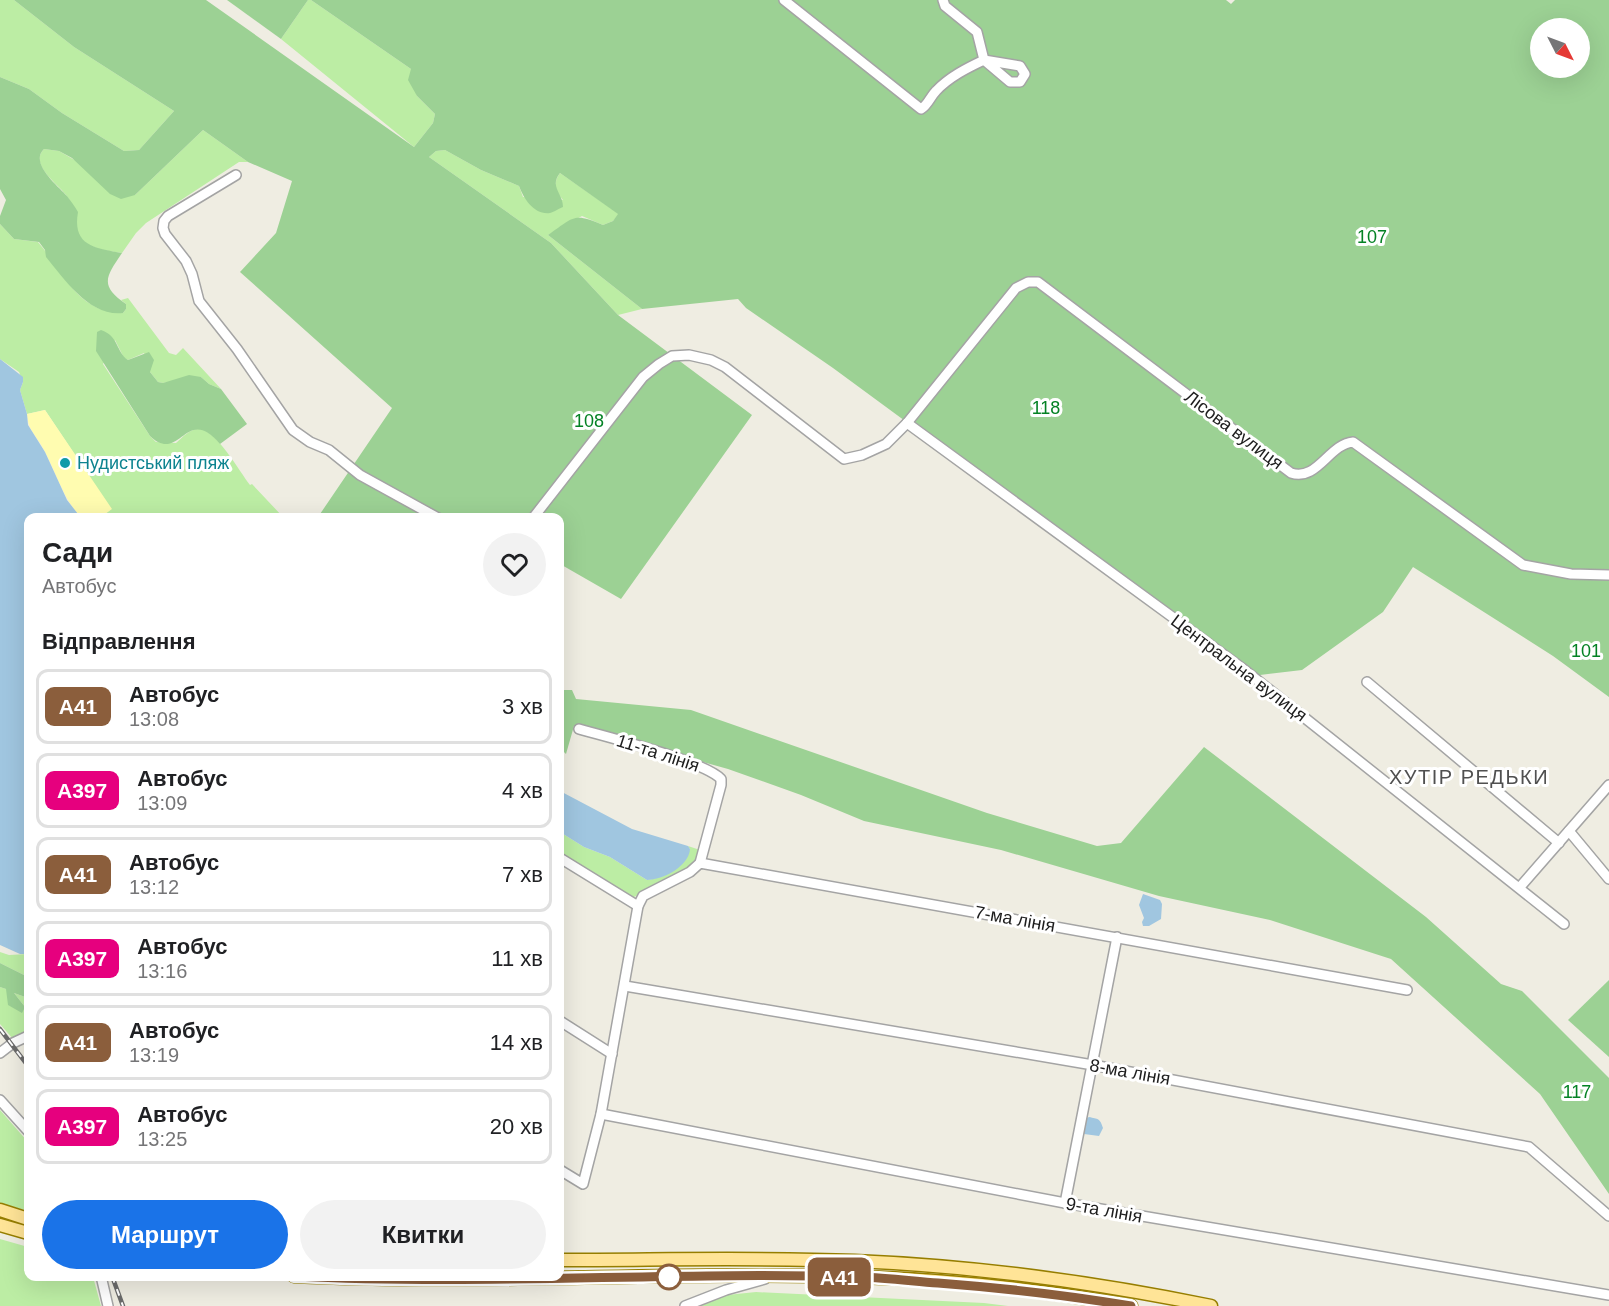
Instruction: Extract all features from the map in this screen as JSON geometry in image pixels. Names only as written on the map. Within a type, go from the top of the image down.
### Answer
[{"type":"main road","points":[[0,1210],[24,1218]]},
{"type":"main road","points":[[0,1225],[24,1232]]},
{"type":"main road","points":[[564,1260],[858,1261],[968,1269],[1080,1282],[1210,1306]]},
{"type":"main road","points":[[564,1280],[862,1277],[993,1287],[1081,1297],[1131,1306]]},
{"type":"street","points":[[784,0],[921,109],[945,82],[984,60],[977,32],[945,6],[943,0]]},
{"type":"street","points":[[236,175],[168,216],[164,221],[165,234],[186,261],[192,274],[199,301],[237,349],[293,430],[310,442],[329,450],[360,475],[429,513]]},
{"type":"street","name":"Лісова вулиця","points":[[907,423],[1016,288],[1028,282],[1038,282],[1291,473],[1297,475],[1311,471],[1341,445],[1353,442],[1523,565],[1571,574],[1609,575]]},
{"type":"street","points":[[537,513],[643,377],[672,356],[688,355],[711,360],[737,375],[844,459],[862,455],[886,444],[907,423]]},
{"type":"street","name":"Центральна вулиця","points":[[907,423],[1242,668],[1564,924]]},
{"type":"street","points":[[1367,682],[1559,843]]},
{"type":"street","name":"11-та лінія","points":[[579,729],[711,771],[721,779],[700,863]]},
{"type":"street","points":[[1520,887],[1609,785]]},
{"type":"street","points":[[1569,831],[1609,879]]},
{"type":"street","points":[[564,860],[638,906]]},
{"type":"street","points":[[564,1172],[583,1184],[601,1114],[638,906],[643,896],[690,872],[700,863]]},
{"type":"street","name":"7-ма лінія","points":[[700,863],[1407,990]]},
{"type":"street","points":[[1065,1203],[1117,937]]},
{"type":"street","name":"8-ма лінія","points":[[625,986],[1093,1065],[1529,1147],[1609,1216]]},
{"type":"street","points":[[564,1024],[612,1054]]},
{"type":"street","points":[[0,1053],[13,1042],[24,1038]]},
{"type":"street","points":[[0,1100],[24,1127]]},
{"type":"street","name":"9-та лінія","points":[[601,1114],[1065,1203],[1609,1296]]},
{"type":"street","points":[[685,1306],[726,1290],[774,1276]]},
{"type":"street","points":[[102,1281],[108,1306]]},
{"type":"green space","points":[[0,0],[14,0],[74,47],[174,111],[139,150],[124,151],[62,113],[29,89],[0,77]]},
{"type":"green space","points":[[14,0],[206,0],[414,147],[433,123],[435,114],[417,96],[408,80],[411,69],[311,0],[1226,0],[1231,4],[1235,0],[1609,0],[1609,697],[1553,656],[1413,567],[1383,612],[1302,670],[1252,676],[833,368],[746,308],[738,299],[642,309],[548,235],[574,218],[603,225],[613,221],[618,214],[560,173],[556,186],[563,207],[550,213],[544,213],[530,205],[519,186],[481,170],[445,150],[436,151],[429,157],[551,243],[618,315],[752,415],[621,599],[564,566],[564,513],[321,513],[392,408],[240,272],[276,233],[292,181],[248,162],[203,130],[135,195],[121,199],[110,194],[72,158],[59,151],[44,149],[40,155],[42,167],[78,212],[77,223],[82,239],[95,247],[122,253],[112,268],[108,280],[112,291],[126,304],[123,313],[111,313],[89,303],[61,276],[46,257],[45,250],[39,242],[14,239],[0,224],[0,216],[6,200],[0,189],[0,77],[29,89],[62,113],[124,151],[139,150],[174,111],[74,47]]},
{"type":"green space","points":[[227,0],[308,0],[281,39]]},
{"type":"green space","points":[[308,0],[411,69],[417,96],[435,114],[433,123],[414,147],[281,39]]},
{"type":"green space","points":[[203,130],[248,162],[239,162],[146,223],[122,253],[99,249],[80,237],[70,201],[48,176],[40,162],[44,149],[59,151],[135,195]]},
{"type":"green space","points":[[445,150],[481,170],[519,186],[523,197],[563,200],[556,187],[560,173],[619,214],[613,221],[603,225],[582,216],[548,235],[642,309],[618,315],[551,243],[429,157],[436,151]]},
{"type":"green space","points":[[0,224],[14,239],[38,242],[73,289],[94,306],[107,311],[123,313],[126,304],[121,300],[128,298],[169,353],[176,355],[183,348],[221,389],[209,384],[201,377],[158,382],[150,372],[144,353],[128,360],[124,358],[115,340],[103,364],[156,442],[176,443],[193,430],[206,431],[220,444],[250,485],[252,484],[279,513],[106,513],[111,509],[45,410],[27,414],[20,390],[23,382],[19,372],[0,359]]},
{"type":"green space","points":[[101,330],[111,336],[128,360],[149,352],[154,360],[150,372],[158,382],[163,383],[189,375],[201,377],[209,384],[221,389],[247,424],[220,444],[208,433],[199,430],[191,431],[169,444],[160,443],[150,436],[96,351],[97,332]]},
{"type":"green space","points":[[564,690],[572,690],[576,699],[691,710],[987,813],[1097,846],[1121,843],[1204,747],[1426,917],[1501,984],[1522,991],[1609,1078],[1609,1194],[1540,1094],[1391,959],[1270,920],[1159,896],[1001,850],[864,821],[728,769],[574,726],[566,754],[564,752]]},
{"type":"green space","points":[[564,834],[584,847],[610,857],[647,880],[668,874],[673,870],[682,862],[690,849],[688,846],[700,850],[689,867],[673,879],[634,897],[628,897],[564,857]]},
{"type":"green space","points":[[0,952],[9,955],[24,954],[24,975],[0,963]]},
{"type":"green space","points":[[0,963],[24,975],[24,997],[14,993],[24,1006],[22,1013],[8,1005],[6,989],[0,987]]},
{"type":"green space","name":"117","points":[[1609,980],[1609,1057],[1568,1020]]},
{"type":"green space","points":[[0,987],[6,989],[24,1006],[24,1034],[13,1039],[0,1024]]},
{"type":"green space","points":[[14,993],[24,997],[24,1006]]},
{"type":"green space","points":[[0,1110],[24,1137],[24,1210],[0,1203]]},
{"type":"green space","points":[[0,1239],[24,1246],[24,1281],[94,1281],[101,1306],[0,1306]]},
{"type":"green space","points":[[756,1292],[1008,1306],[696,1306],[727,1295]]},
{"type":"sand","name":"Нудистський пляж","points":[[45,410],[112,509],[106,513],[77,513],[31,430],[27,414]]},
{"type":"water","points":[[0,359],[23,377],[20,390],[28,425],[45,452],[67,500],[77,513],[24,513],[24,954],[0,945]]},
{"type":"water","points":[[564,793],[632,829],[688,846],[690,849],[685,861],[674,871],[660,878],[647,880],[610,857],[584,847],[564,834]]},
{"type":"water","points":[[1143,894],[1160,900],[1162,904],[1161,919],[1149,926],[1143,926],[1142,922],[1144,918],[1139,905]]},
{"type":"water","points":[[1089,1117],[1101,1122],[1103,1128],[1099,1136],[1084,1134]]},
{"type":"railway","points":[[0,1029],[24,1061]]},
{"type":"railway","points":[[114,1281],[123,1306]]},
{"type":"bus line","name":"A41","points":[[564,1279],[713,1276],[862,1277],[993,1287],[1081,1297],[1131,1306]]},
{"type":"place","name":"Нудистський пляж","points":[[65,463]]},
{"type":"district","name":"ХУТІР РЕДЬКИ","points":[[1469,777]]},
{"type":"park label","name":"107","points":[[1372,237]]},
{"type":"park label","name":"118","points":[[1046,408]]},
{"type":"park label","name":"108","points":[[589,421]]},
{"type":"park label","name":"101","points":[[1586,651]]}]
